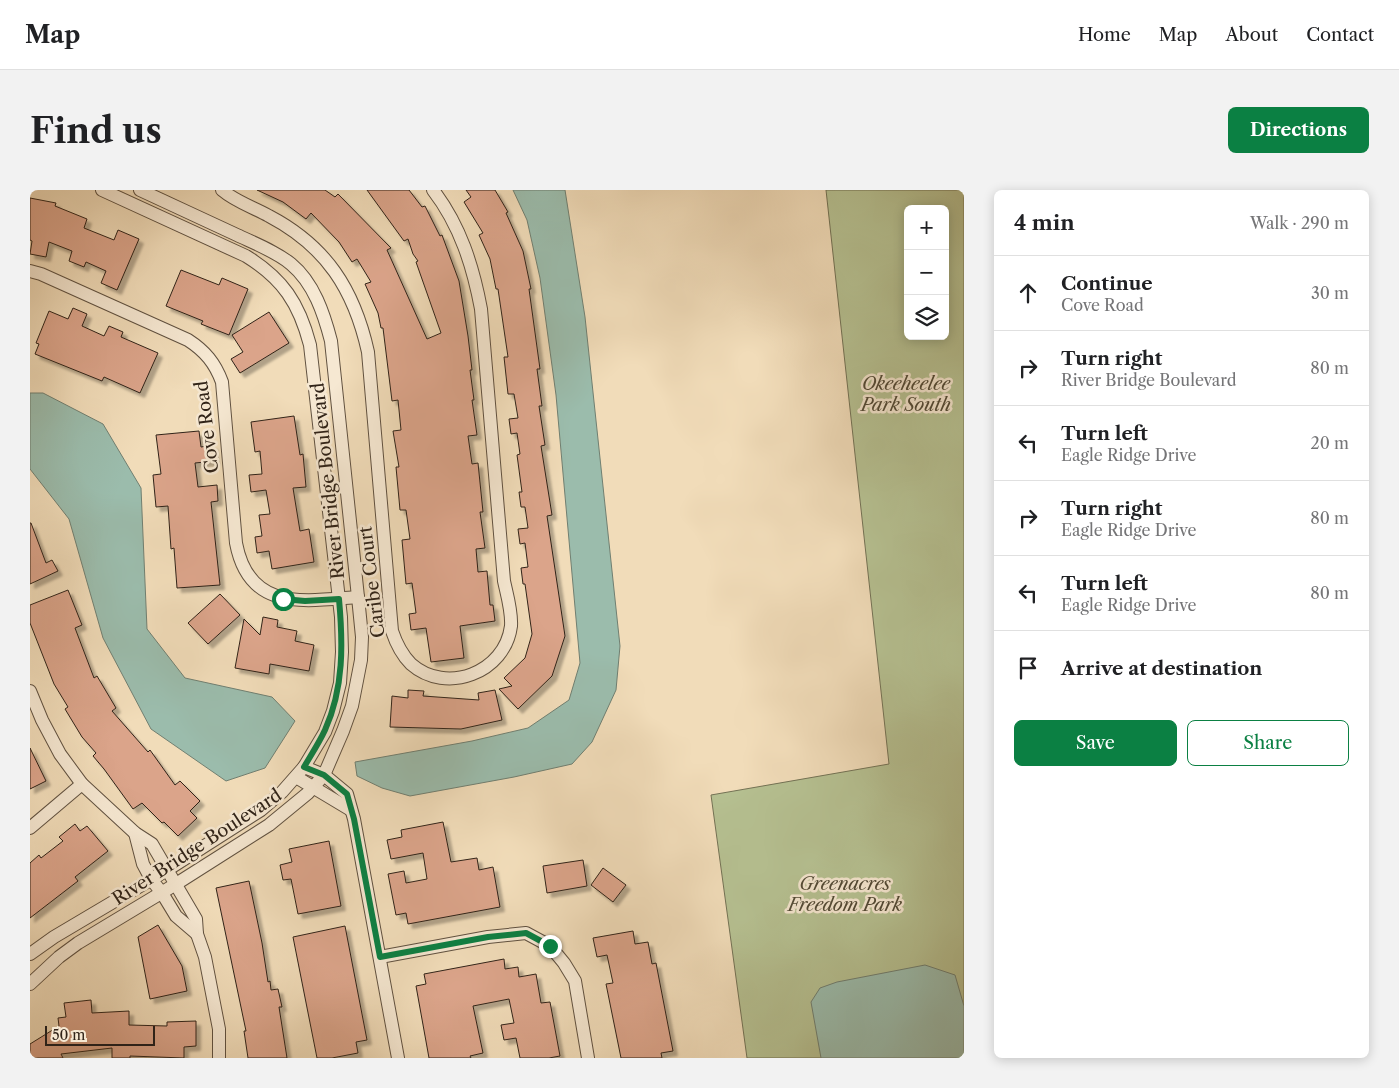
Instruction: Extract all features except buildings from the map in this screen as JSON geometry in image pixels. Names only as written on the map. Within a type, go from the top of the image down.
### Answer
[{"type":"street","name":"River Bridge Boulevard","points":[[30,954],[54,937],[167,870],[261,810],[304,767],[325,732],[333,711],[340,683],[342,652],[339,599],[310,344],[298,309],[289,293],[277,279],[262,266],[246,256],[102,190]]},
{"type":"street","name":"River Bridge Boulevard","points":[[30,984],[59,957],[78,943],[162,893],[269,825],[308,793],[324,775],[343,731],[356,692],[361,660],[362,637],[331,341],[326,320],[317,299],[306,281],[291,264],[245,239],[140,190]]},
{"type":"street","name":"Caribe Court","points":[[222,190],[239,202],[290,228],[310,244],[332,268],[354,304],[368,352],[392,631],[398,648],[412,664],[430,675],[451,679],[472,675],[490,664],[504,647],[511,627],[511,616],[504,581],[482,319],[478,293],[465,246],[451,217],[433,190]]},
{"type":"street","name":"Cove Road","points":[[30,271],[188,340],[206,353],[213,362],[222,382],[236,543],[242,564],[248,574],[263,590],[283,599],[305,601],[358,597]]},
{"type":"street","points":[[30,691],[42,720],[60,754],[82,784],[135,833],[152,844],[196,920],[197,934],[205,957],[219,1029],[219,1058]]},
{"type":"street","points":[[304,767],[324,775],[347,794],[398,1058]]},
{"type":"street","points":[[296,777],[351,810]]},
{"type":"street","points":[[30,828],[82,784]]},
{"type":"street","points":[[135,833],[143,864],[151,879],[176,916],[197,934]]},
{"type":"street","points":[[380,957],[488,937],[526,933],[550,946],[564,963],[575,981],[588,1058]]},
{"type":"green space","points":[[826,190],[964,190],[964,1058],[747,1058],[711,795],[889,764]]},
{"type":"shaded area","points":[[513,190],[565,190],[585,317],[620,646],[616,690],[592,742],[572,764],[514,777],[410,796],[382,788],[357,776],[355,762],[472,741],[528,728],[569,700],[580,663],[556,395],[540,278],[527,220]]},
{"type":"shaded area","points":[[30,393],[43,393],[103,424],[141,488],[147,629],[185,678],[272,697],[295,721],[265,768],[226,781],[151,729],[103,638],[69,519],[30,469]]},
{"type":"shaded area","points":[[925,965],[955,975],[964,1006],[964,1058],[821,1058],[811,1002],[820,988],[837,982]]},
{"type":"route","points":[[283,599],[294,601],[339,599],[342,652],[340,683],[333,711],[325,732],[304,767],[324,775],[347,794],[354,819],[380,957],[488,937],[526,933],[550,946]]},
{"type":"park label","name":"Okeeheelee Park South","points":[[906,394]]},
{"type":"park label","name":"Greenacres Freedom Park","points":[[845,894]]}]
